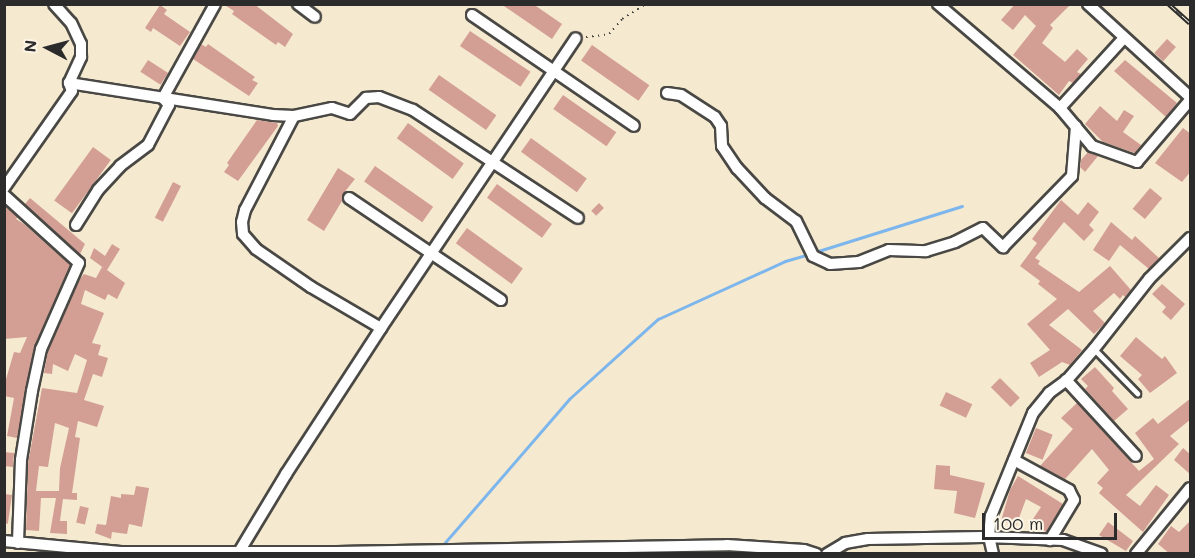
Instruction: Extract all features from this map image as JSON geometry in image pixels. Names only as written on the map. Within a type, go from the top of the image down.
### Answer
[{"type":"street","points":[[4,188],[72,91],[69,83],[81,57],[81,44],[71,23],[54,4]]},
{"type":"street","points":[[163,98],[216,4]]},
{"type":"street","points":[[298,4],[315,17]]},
{"type":"street","points":[[938,4],[1060,108],[1092,146],[1137,162],[1191,99],[1089,4]]},
{"type":"street","points":[[472,15],[634,126]]},
{"type":"street","points":[[239,552],[286,474],[381,328],[491,161],[576,38]]},
{"type":"street","points":[[1060,108],[1124,38]]},
{"type":"street","points":[[69,83],[273,115],[294,116],[332,108],[350,114],[366,98],[379,97],[413,110],[578,218]]},
{"type":"street","points":[[667,93],[681,95],[714,117],[721,126],[724,151],[765,198],[796,221],[813,256],[830,264],[859,262],[889,250],[926,251],[955,242],[983,228],[1003,247],[1072,177],[1076,126]]},
{"type":"street","points":[[76,225],[105,182],[120,166],[148,146],[169,105],[163,98]]},
{"type":"street","points":[[294,116],[245,210],[242,222],[243,234],[256,249],[292,274],[381,328]]},
{"type":"street","points":[[4,195],[79,263],[41,349],[21,460],[18,543]]},
{"type":"street","points":[[349,198],[501,300]]},
{"type":"street","points":[[993,554],[989,537],[992,516],[1033,413],[1049,393],[1066,380],[1094,349],[1149,279],[1191,238]]},
{"type":"street","points":[[1066,380],[1137,456]]},
{"type":"street","points":[[1014,460],[1069,490],[1074,500],[1050,540]]},
{"type":"street","points":[[1136,554],[1190,489]]},
{"type":"street","points":[[831,552],[845,543],[868,539],[989,537],[1063,540],[1102,554]]},
{"type":"street","points":[[4,541],[120,552],[727,546],[796,549],[816,554]]},
{"type":"lane","points":[[1094,349],[1137,393]]},
{"type":"path","points":[[576,38],[609,34],[622,19],[646,4]]},
{"type":"building","points":[[223,4],[254,4],[293,34],[285,47],[278,42],[276,45],[232,14],[234,11]]},
{"type":"building","points":[[501,4],[533,4],[562,24],[552,39]]},
{"type":"building","points":[[1015,4],[1071,4],[1050,25],[1053,28],[1042,43],[1065,62],[1077,49],[1088,59],[1077,72],[1081,74],[1073,83],[1069,81],[1059,95],[1013,55],[1036,26],[1025,15],[1013,30],[1001,20]]},
{"type":"building","points":[[160,5],[167,10],[164,14],[190,32],[180,46],[153,28],[151,32],[145,28]]},
{"type":"building","points":[[470,31],[531,72],[520,87],[460,46]]},
{"type":"building","points":[[1167,39],[1176,47],[1163,61],[1154,53]]},
{"type":"building","points":[[201,44],[206,47],[208,44],[255,77],[252,80],[258,83],[249,96],[193,59]]},
{"type":"building","points":[[592,45],[649,85],[638,101],[581,61]]},
{"type":"building","points":[[148,60],[168,73],[161,85],[140,72]]},
{"type":"building","points":[[1125,60],[1177,103],[1166,117],[1114,71]]},
{"type":"building","points":[[439,75],[496,115],[486,130],[429,90]]},
{"type":"building","points":[[563,95],[616,132],[606,146],[553,109]]},
{"type":"building","points":[[1100,106],[1117,121],[1124,110],[1134,116],[1123,132],[1141,145],[1135,153],[1103,142],[1085,124]]},
{"type":"building","points":[[257,120],[277,123],[278,126],[238,181],[224,172],[229,165],[227,163]]},
{"type":"building","points":[[408,123],[464,164],[453,179],[397,138]]},
{"type":"building","points":[[1183,128],[1191,134],[1191,171],[1182,182],[1155,163]]},
{"type":"building","points":[[531,138],[587,179],[577,192],[521,152]]},
{"type":"building","points":[[93,147],[111,160],[72,213],[54,200]]},
{"type":"building","points":[[1088,152],[1098,156],[1085,172],[1080,167],[1081,160]]},
{"type":"building","points":[[375,166],[433,207],[422,222],[364,182]]},
{"type":"building","points":[[338,168],[355,179],[343,194],[342,201],[324,231],[307,220]]},
{"type":"building","points":[[173,182],[181,186],[163,222],[155,218]]},
{"type":"building","points":[[497,184],[552,224],[542,238],[487,198]]},
{"type":"building","points":[[1150,188],[1162,198],[1145,219],[1133,209]]},
{"type":"building","points":[[30,198],[85,244],[80,254],[25,204]]},
{"type":"building","points":[[1061,200],[1078,215],[1088,202],[1099,212],[1089,225],[1094,230],[1084,241],[1064,222],[1035,258],[1040,261],[1038,264],[1079,292],[1110,266],[1131,290],[1120,299],[1114,293],[1093,311],[1105,323],[1094,334],[1068,309],[1049,325],[1082,350],[1070,365],[1062,362],[1039,377],[1030,363],[1050,350],[1027,324],[1057,299],[1038,284],[1040,281],[1020,266],[1037,243],[1032,239]]},
{"type":"building","points":[[599,203],[604,208],[596,216],[591,211]]},
{"type":"building","points":[[4,206],[70,265],[34,347],[17,438],[7,436],[14,398],[4,396],[4,386],[14,352],[20,353],[27,337],[4,339]]},
{"type":"building","points":[[1111,222],[1132,240],[1135,236],[1159,258],[1149,269],[1120,245],[1109,261],[1093,250]]},
{"type":"building","points":[[467,228],[523,269],[512,284],[456,243]]},
{"type":"building","points":[[112,244],[120,249],[107,270],[125,283],[117,299],[108,294],[105,300],[85,290],[81,304],[104,313],[92,343],[101,345],[98,355],[108,358],[102,377],[93,374],[84,400],[104,406],[97,427],[78,421],[75,437],[80,438],[72,493],[77,493],[77,500],[63,499],[60,521],[67,521],[67,534],[50,533],[56,498],[41,498],[39,531],[26,530],[28,463],[42,388],[77,393],[87,360],[75,354],[68,371],[53,364],[52,374],[44,373],[48,351],[80,279],[84,274],[96,278],[102,267],[105,269],[90,258],[94,248],[105,256]],"holes":[[[55,423],[69,428],[60,468],[59,491],[36,491],[39,466],[48,467]]]},
{"type":"building","points":[[1162,284],[1185,304],[1171,320],[1162,312],[1166,307],[1152,294]]},
{"type":"building","points":[[1136,337],[1162,359],[1165,356],[1177,373],[1150,393],[1138,379],[1142,375],[1120,356]]},
{"type":"building","points":[[1095,367],[1114,388],[1112,391],[1128,409],[1114,421],[1085,389],[1088,386],[1081,379]]},
{"type":"building","points":[[1000,378],[1020,398],[1011,407],[991,387]]},
{"type":"building","points":[[946,392],[972,404],[966,418],[940,406]]},
{"type":"building","points":[[1191,398],[1191,419],[1170,436],[1179,444],[1126,495],[1140,506],[1156,485],[1169,495],[1143,532],[1099,493],[1103,488],[1097,483],[1109,470],[1092,449],[1065,479],[1040,466],[1073,429],[1061,418],[1077,403],[1139,471],[1154,459],[1135,433],[1153,418],[1158,424]]},
{"type":"building","points":[[1036,428],[1053,435],[1043,460],[1026,453]]},
{"type":"building","points":[[1183,448],[1191,455],[1191,475],[1174,460]]},
{"type":"building","points":[[4,452],[14,453],[13,467],[4,466]]},
{"type":"building","points":[[936,465],[950,466],[950,475],[985,483],[975,518],[954,513],[957,491],[934,489]]},
{"type":"building","points":[[1018,476],[1063,504],[1046,532],[1031,522],[1041,507],[1026,499],[1016,526],[1001,521],[1010,490]]},
{"type":"building","points":[[136,486],[149,488],[142,527],[129,524],[127,534],[112,532],[111,539],[95,533],[97,524],[106,525],[111,496],[121,498],[121,494],[134,495]]},
{"type":"building","points":[[5,494],[12,495],[8,524],[4,523]]},
{"type":"building","points":[[80,506],[89,508],[85,525],[76,523]]},
{"type":"building","points":[[1191,520],[1191,554],[1170,554],[1158,544],[1171,526],[1179,532]]},
{"type":"building","points":[[1108,522],[1133,541],[1126,551],[1099,535]]},
{"type":"waterway","points":[[815,252],[962,206]]},
{"type":"waterway","points":[[441,547],[569,399],[658,319],[785,261],[809,254]]},
{"type":"railway","points":[[1169,4],[1190,23]]}]
